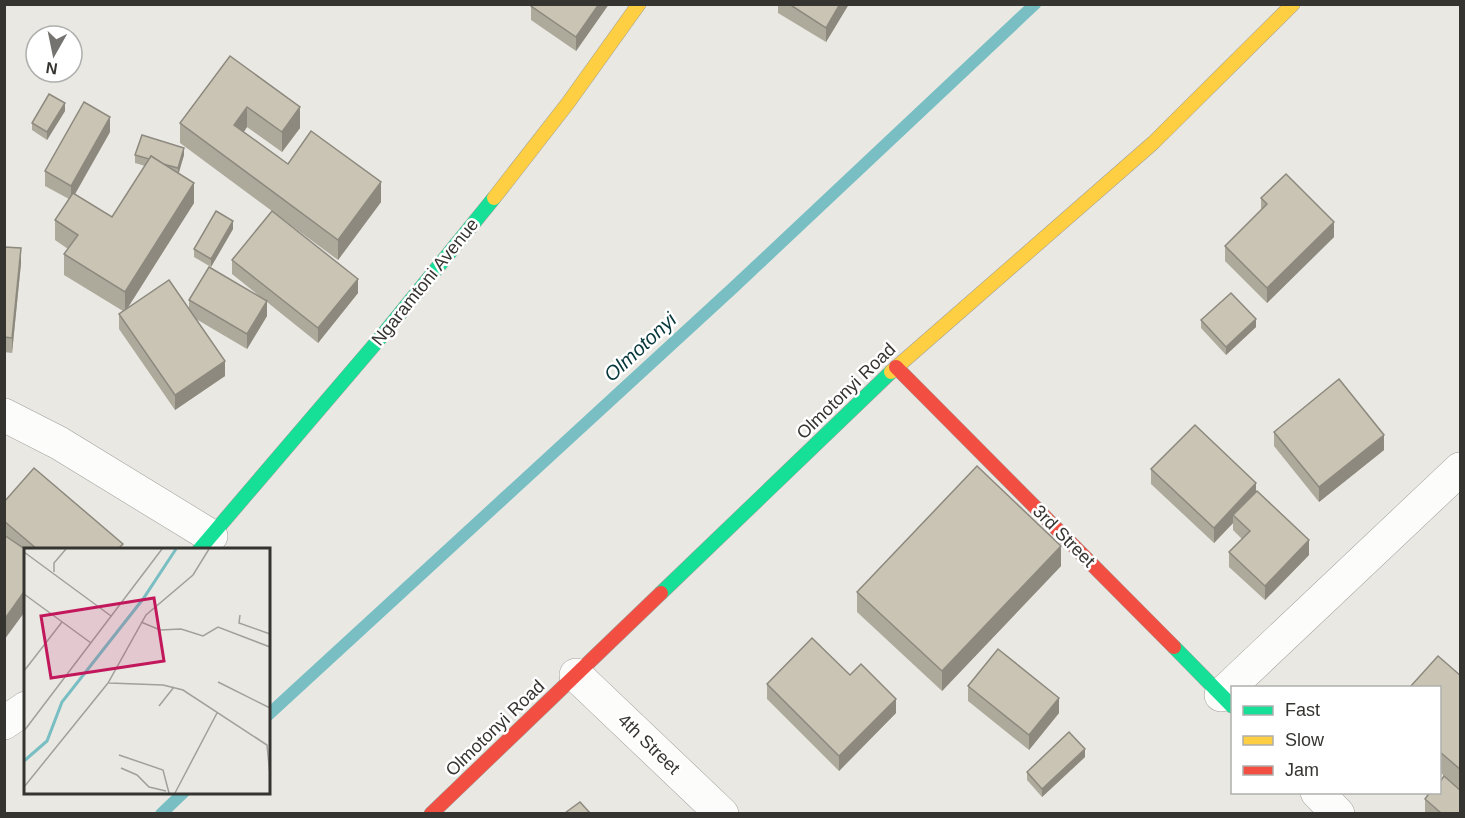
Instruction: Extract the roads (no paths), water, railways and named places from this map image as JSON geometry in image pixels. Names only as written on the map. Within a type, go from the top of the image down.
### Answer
[{"type":"street","name":"Ngaramtoni Avenue","points":[[205,543],[381,338],[489,204],[568,104],[639,4]]},
{"type":"street","name":"Olmotonyi Road","points":[[431,813],[896,367],[1153,143],[1293,4]]},
{"type":"street","name":"3rd Street","points":[[896,367],[1227,700]]},
{"type":"street","points":[[4,415],[59,443],[205,543]]},
{"type":"street","points":[[1241,686],[1461,469]]},
{"type":"street","name":"4th Street","points":[[576,675],[722,813]]},
{"type":"street","points":[[4,723],[24,709]]},
{"type":"street","points":[[1319,794],[1338,813]]},
{"type":"waterway","name":"Olmotonyi","points":[[270,713],[734,287],[1035,4]]},
{"type":"waterway","name":"Olmotonyi","points":[[161,814],[182,794]]}]
